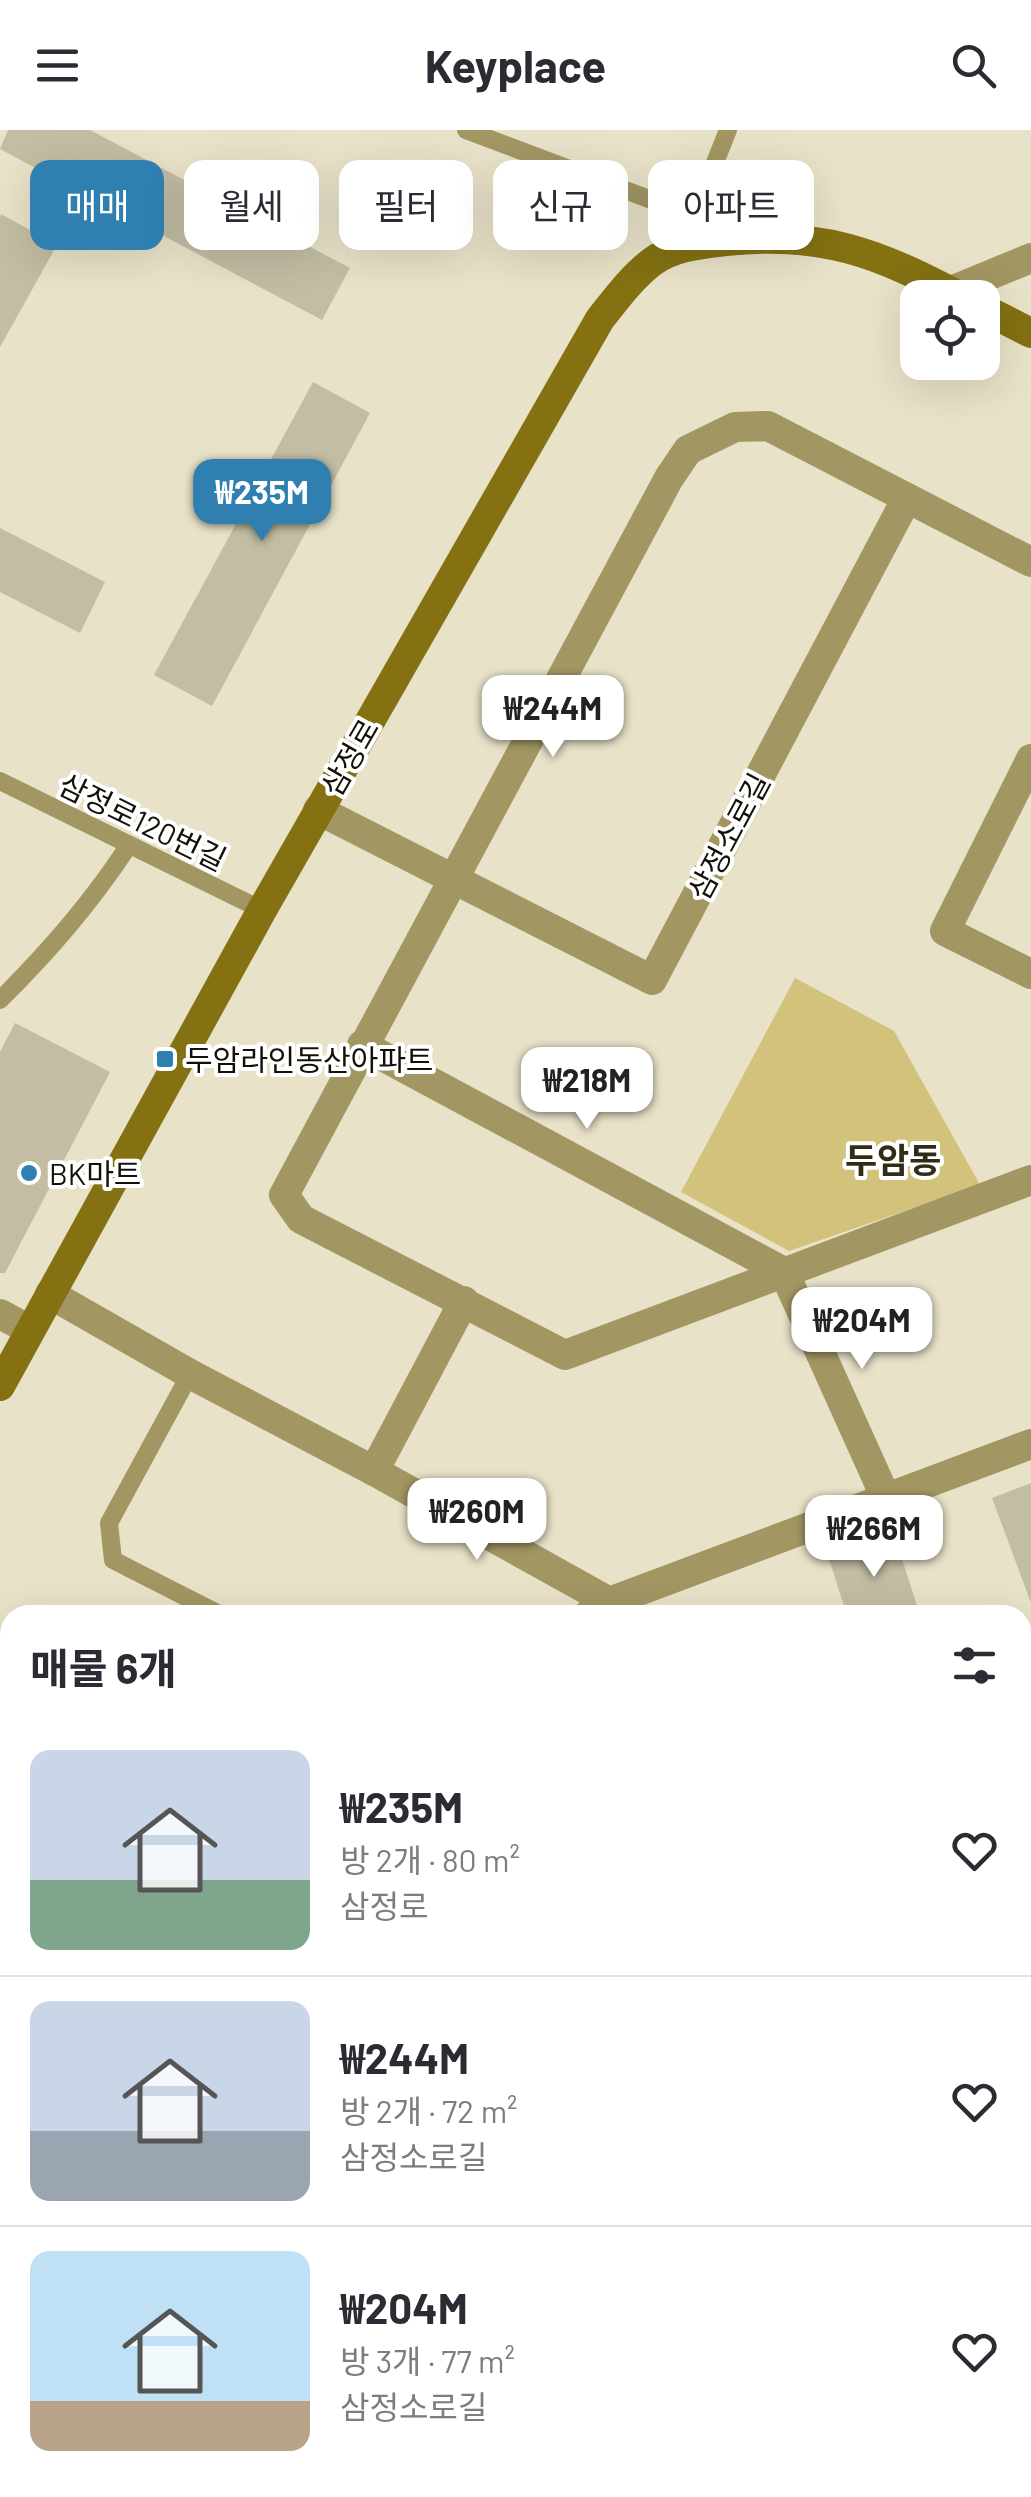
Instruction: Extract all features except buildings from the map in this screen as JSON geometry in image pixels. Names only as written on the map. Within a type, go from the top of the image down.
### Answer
[{"type":"street","name":"삼정로","points":[[814,241],[858,250],[926,280]]},
{"type":"street","name":"삼정로","points":[[0,1386],[318,810],[600,319],[652,261],[677,250]]},
{"type":"street","points":[[986,280],[1031,258]]},
{"type":"street","points":[[1000,317],[1031,333]]},
{"type":"street","points":[[1031,562],[768,426],[735,427],[688,450],[669,478],[284,1196],[300,1219],[565,1355],[1031,1180]]},
{"type":"street","name":"삼정소로길","points":[[456,881],[652,980],[907,498]]},
{"type":"street","points":[[1030,763],[945,931],[1031,974]]},
{"type":"street","points":[[318,810],[456,881]]},
{"type":"street","points":[[362,1045],[784,1272],[885,1496]]},
{"type":"street","points":[[50,1294],[190,1374],[374,1471],[600,1605]]},
{"type":"street","points":[[374,1471],[464,1301]]},
{"type":"street","points":[[0,1314],[30,1330]]},
{"type":"street","points":[[624,1605],[885,1496],[1031,1444]]},
{"type":"lane","points":[[466,130],[648,199]]},
{"type":"lane","points":[[716,160],[728,130]]},
{"type":"lane","name":"삼정로120번길","points":[[0,781],[262,910]]},
{"type":"lane","points":[[0,1000],[94,899],[129,845]]},
{"type":"lane","points":[[190,1374],[109,1523],[113,1560],[201,1605]]},
{"type":"shaded area","points":[[795,978],[894,1031],[980,1185],[789,1251],[681,1192]]},
{"type":"place","name":"두암라인동산아파트","points":[[165,1059]]},
{"type":"place","name":"BK마트","points":[[29,1173]]},
{"type":"district","name":"두암동","points":[[893,1159]]}]
